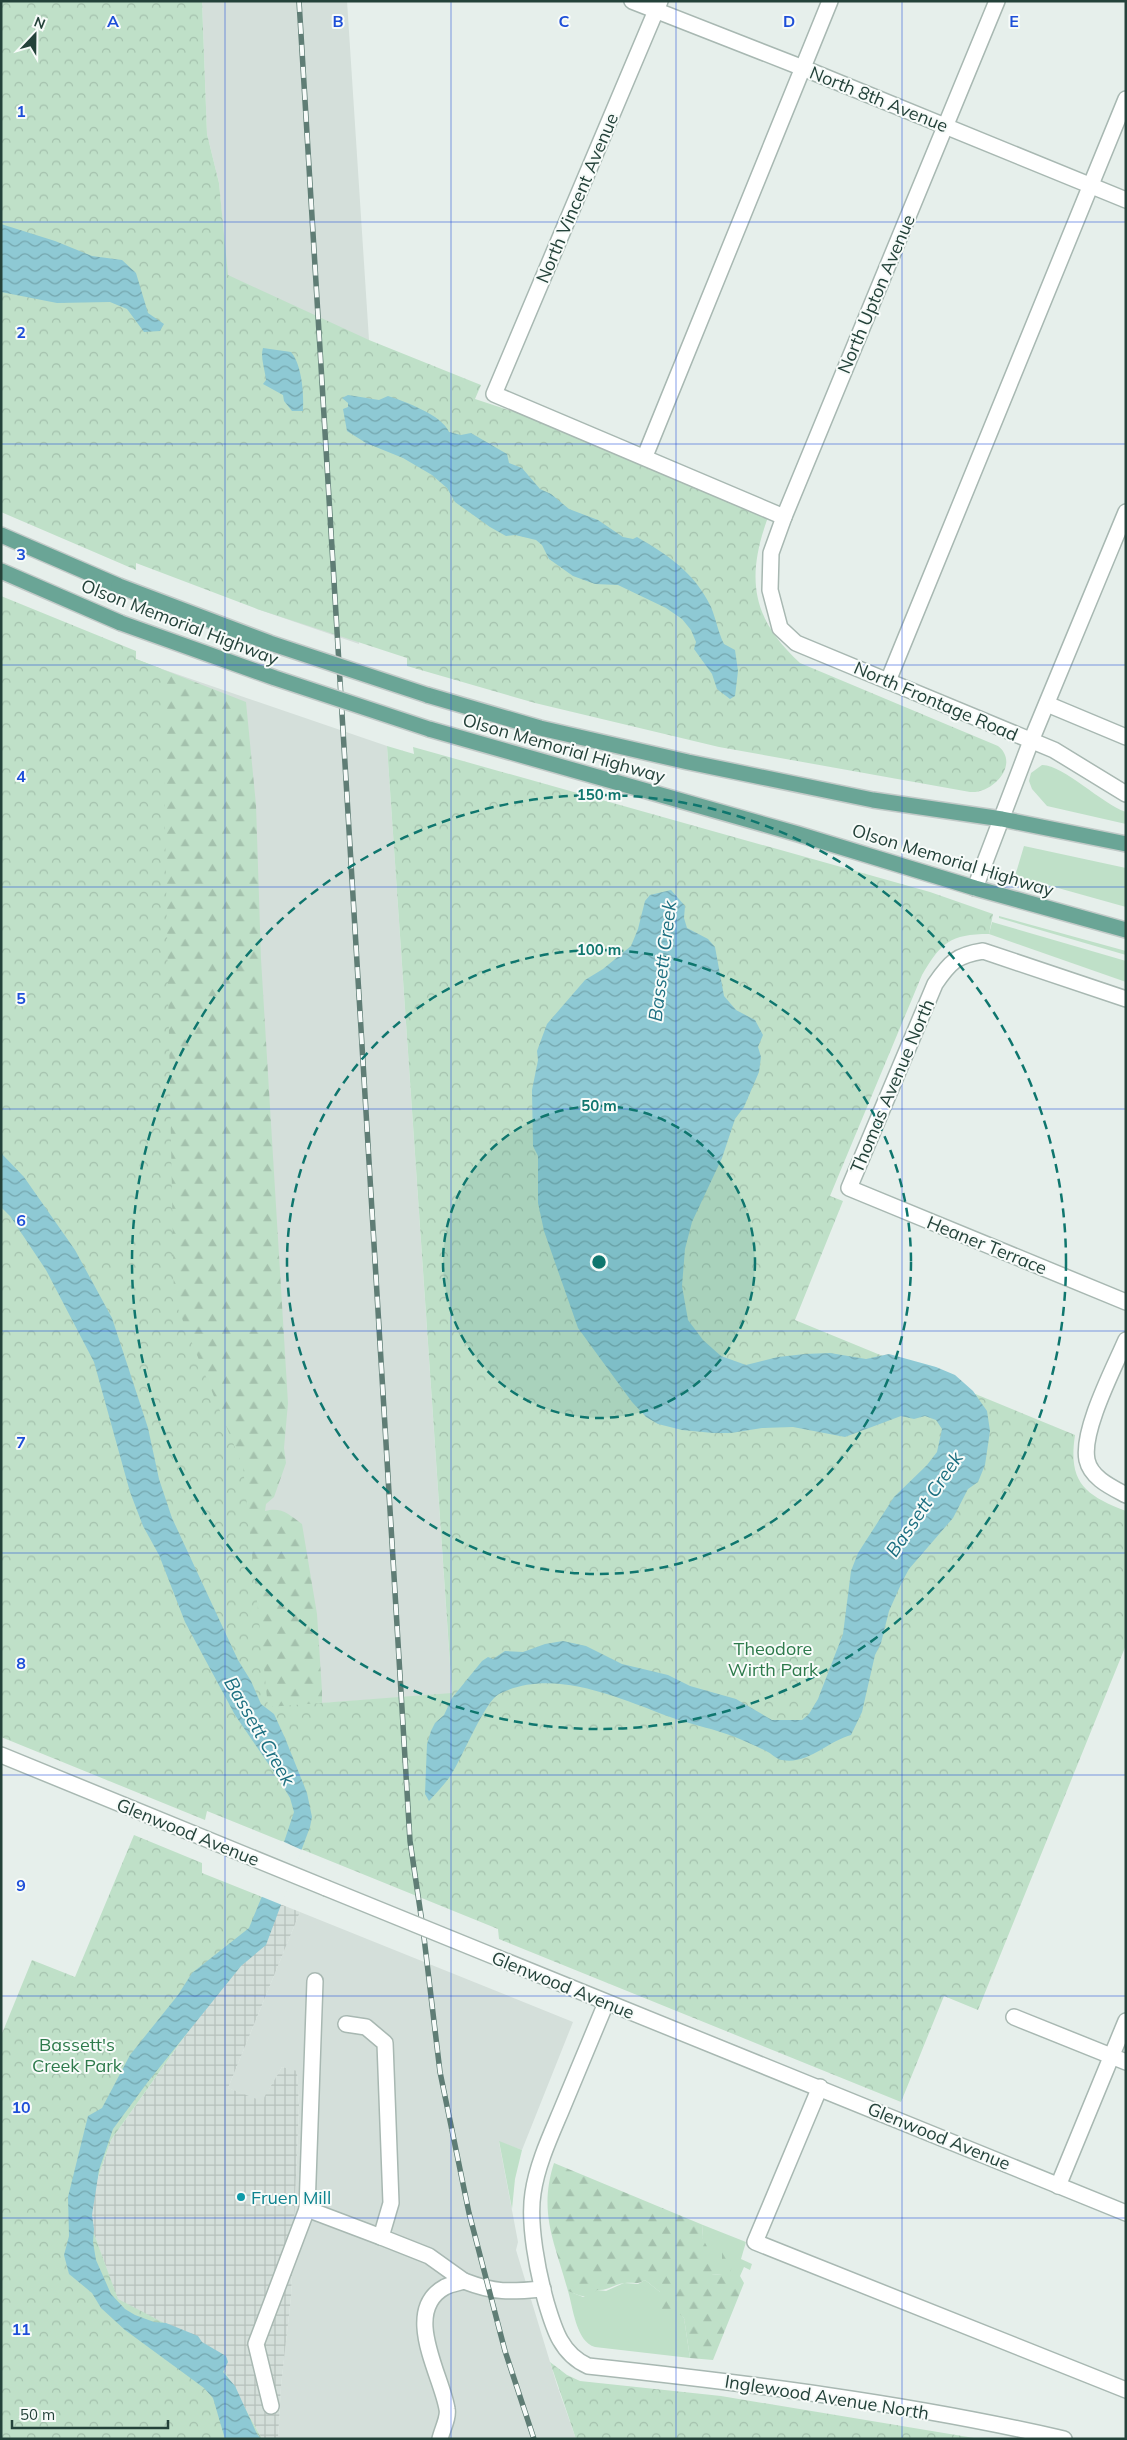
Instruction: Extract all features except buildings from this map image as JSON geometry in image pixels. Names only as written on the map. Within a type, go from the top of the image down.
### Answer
[{"type":"main road","name":"Olson Memorial Highway","points":[[1,535],[119,586],[270,644],[540,728],[688,762],[872,800],[1002,819],[1126,844]]},
{"type":"main road","name":"Olson Memorial Highway","points":[[1,571],[121,623],[275,678],[429,729],[1126,930]]},
{"type":"street","name":"North 8th Avenue","points":[[632,1],[658,6],[803,68],[1126,200]]},
{"type":"street","points":[[784,517],[645,456],[830,1]]},
{"type":"street","name":"North Upton Avenue","points":[[770,590],[771,553],[784,517],[997,1]]},
{"type":"street","name":"North Vincent Avenue","points":[[645,456],[494,394],[658,6]]},
{"type":"street","points":[[888,681],[1126,99]]},
{"type":"street","points":[[975,888],[1031,741],[1126,512]]},
{"type":"street","name":"North Frontage Road","points":[[770,590],[780,628],[796,643],[1054,750],[1126,794]]},
{"type":"street","points":[[1047,704],[1126,737]]},
{"type":"street","name":"Thomas Avenue North","points":[[849,1188],[935,984],[948,964],[965,954],[983,951],[1126,999]]},
{"type":"street","name":"Heaner Terrace","points":[[849,1188],[1126,1302]]},
{"type":"street","points":[[1126,1340],[1087,1437],[1087,1461],[1100,1481],[1126,1494]]},
{"type":"street","name":"Glenwood Avenue","points":[[1,1755],[1126,2213]]},
{"type":"street","points":[[271,2406],[256,2344],[307,2209],[314,1981]]},
{"type":"street","points":[[307,2209],[429,2256],[464,2280],[489,2290],[517,2292],[543,2289],[534,2243],[532,2194],[543,2155],[606,2002]]},
{"type":"street","points":[[1014,2017],[1126,2062]]},
{"type":"street","points":[[1058,2186],[1126,2021]]},
{"type":"street","points":[[346,2024],[366,2027],[384,2043],[391,2203],[381,2238]]},
{"type":"street","points":[[820,2087],[755,2242],[1126,2390]]},
{"type":"street","points":[[443,2436],[448,2410],[427,2349],[426,2319],[431,2300],[444,2288],[464,2280]]},
{"type":"street","name":"Inglewood Avenue North","points":[[543,2289],[554,2329],[566,2350],[576,2360],[588,2366],[735,2383],[991,2422],[1064,2439]]},
{"type":"shaded area","points":[[202,1],[347,1],[369,340],[359,644],[257,609],[219,183],[207,134]]},
{"type":"shaded area","points":[[162,669],[387,746],[452,1694],[268,1707]]},
{"type":"shaded area","points":[[275,1902],[300,1912],[228,2088],[262,2101],[282,2067],[297,2071],[299,2105],[291,2297],[281,2386],[278,2439],[262,2439],[212,2348],[118,2300],[86,2212],[111,2140],[192,2026],[261,1941]]},
{"type":"shaded area","points":[[300,1912],[573,2022],[522,2150],[499,2142],[518,2242],[516,2250],[557,2385],[576,2439],[278,2439],[281,2386],[291,2297],[299,2105],[297,2072],[282,2067],[262,2102],[228,2088]]},
{"type":"green space","points":[[1,1],[202,1],[207,134],[219,183],[228,275],[369,340],[481,385],[475,399],[530,417],[768,517],[757,559],[757,596],[771,630],[784,646],[800,663],[998,746],[1004,753],[1006,761],[1005,769],[1001,776],[988,788],[970,792],[719,747],[535,703],[407,666],[407,658],[257,609],[136,563],[136,570],[1,512]]},
{"type":"green space","name":"Theodore Wirth Park","points":[[1,596],[136,651],[136,659],[162,669],[174,1299],[243,1467],[268,1707],[452,1693],[387,746],[414,754],[413,747],[930,892],[993,914],[989,934],[965,936],[948,942],[935,955],[922,975],[830,1196],[843,1201],[795,1320],[1075,1435],[1074,1464],[1082,1485],[1099,1499],[1126,1511],[1126,1645],[978,2010],[944,1996],[901,2102],[499,1939],[498,1929],[207,1811],[205,1820],[1,1737]]},
{"type":"green space","points":[[136,655],[136,659],[246,702],[256,805],[261,959],[288,1403],[284,1448],[286,1463],[274,1497],[266,1504],[265,1511],[276,1510],[289,1514],[302,1524],[317,1614],[322,1691],[322,1720],[310,1745],[261,1704],[1,986],[90,851]]},
{"type":"green space","points":[[1042,765],[1050,766],[1071,777],[1116,808],[1126,812],[1126,824],[1047,806],[1032,789],[1029,781],[1031,773]]},
{"type":"green space","points":[[1024,846],[1126,868],[1126,907],[1015,876]]},
{"type":"green space","points":[[999,916],[1126,951],[1126,955],[999,918]]},
{"type":"green space","points":[[992,922],[1126,961],[1126,982],[989,934]]},
{"type":"green space","name":"Bassett's Creek Park","points":[[134,1835],[202,1863],[202,1873],[275,1902],[261,1941],[192,2026],[111,2140],[86,2212],[118,2299],[212,2348],[262,2439],[1,2439],[1,2036],[32,1960],[75,1977]]},
{"type":"green space","points":[[499,2141],[522,2150],[515,2179],[512,2209]]},
{"type":"green space","points":[[554,2163],[703,2225],[702,2237],[713,2258],[712,2275],[722,2274],[722,2251],[734,2253],[730,2276],[740,2276],[744,2283],[713,2360],[690,2358],[684,2318],[676,2311],[668,2315],[659,2310],[660,2292],[645,2280],[638,2283],[621,2284],[597,2290],[587,2296],[580,2296],[568,2291],[550,2228],[548,2213],[549,2181]]},
{"type":"green space","points":[[703,2225],[746,2242],[741,2259],[752,2264],[750,2270],[744,2267],[740,2276],[730,2276],[722,2251],[722,2274],[711,2275],[702,2237]]},
{"type":"green space","points":[[645,2280],[660,2292],[684,2318],[690,2358],[595,2347],[583,2338],[576,2323],[568,2291],[583,2297],[597,2290],[606,2291],[624,2283],[638,2284]]},
{"type":"green space","points":[[550,2362],[567,2375],[580,2381],[721,2396],[980,2439],[576,2439]]},
{"type":"water","points":[[1,224],[55,241],[92,256],[122,260],[136,273],[148,313],[164,324],[160,331],[144,332],[127,309],[110,302],[57,303],[1,292]]},
{"type":"water","points":[[263,348],[291,352],[295,358],[302,380],[303,411],[292,411],[284,401],[283,395],[263,384],[266,380],[262,359]]},
{"type":"water","points":[[348,395],[379,400],[388,396],[431,415],[439,420],[449,432],[461,435],[471,433],[507,454],[509,463],[522,468],[540,489],[551,494],[569,509],[598,520],[623,537],[633,539],[637,537],[670,558],[697,584],[711,607],[724,644],[735,650],[738,671],[735,696],[730,699],[717,689],[712,674],[694,649],[696,642],[691,630],[682,619],[666,608],[618,585],[595,584],[573,576],[549,559],[542,545],[536,540],[515,535],[506,536],[490,527],[455,502],[447,488],[432,475],[403,458],[366,443],[347,431],[343,409],[348,407],[348,403],[342,398]]},
{"type":"water","points":[[671,890],[685,906],[684,918],[687,928],[708,939],[715,947],[724,996],[736,1010],[755,1020],[763,1035],[758,1047],[761,1057],[759,1072],[744,1107],[735,1119],[722,1158],[692,1222],[685,1249],[682,1286],[688,1320],[703,1340],[721,1356],[746,1365],[778,1357],[805,1354],[830,1353],[866,1359],[889,1354],[936,1367],[955,1375],[973,1391],[987,1411],[990,1431],[985,1465],[978,1482],[968,1489],[953,1518],[909,1569],[902,1582],[889,1611],[881,1643],[875,1655],[862,1712],[851,1735],[801,1759],[782,1760],[735,1737],[587,1688],[542,1683],[520,1686],[499,1694],[493,1699],[451,1775],[429,1801],[425,1794],[427,1744],[435,1723],[444,1715],[452,1698],[482,1661],[488,1657],[493,1659],[505,1651],[523,1652],[545,1644],[563,1641],[586,1646],[622,1664],[668,1675],[690,1686],[736,1699],[772,1720],[802,1720],[809,1714],[818,1699],[843,1634],[851,1571],[858,1553],[894,1497],[927,1465],[937,1452],[942,1429],[936,1420],[925,1416],[914,1419],[901,1416],[845,1437],[793,1427],[713,1433],[682,1430],[658,1424],[646,1417],[632,1402],[578,1328],[544,1231],[538,1203],[538,1156],[533,1146],[532,1090],[538,1060],[537,1051],[547,1024],[585,980],[603,969],[631,946],[638,929],[645,901],[650,895]]},
{"type":"water","name":"Bassett Creek","points":[[1,1153],[24,1177],[75,1250],[112,1318],[148,1428],[159,1479],[172,1518],[238,1660],[251,1681],[261,1704],[274,1714],[307,1793],[312,1817],[266,1945],[241,1966],[147,2083],[113,2129],[99,2170],[92,2215],[96,2260],[111,2294],[125,2309],[135,2315],[154,2322],[166,2323],[198,2336],[202,2342],[226,2356],[228,2362],[223,2372],[235,2386],[261,2439],[225,2439],[213,2398],[204,2388],[125,2330],[101,2308],[92,2293],[69,2274],[64,2255],[69,2236],[68,2197],[88,2116],[102,2108],[130,2055],[178,1995],[192,1973],[249,1928],[284,1842],[294,1812],[290,1798],[235,1715],[185,1622],[159,1555],[143,1526],[130,1492],[94,1362],[46,1270],[10,1216],[1,1207]]},
{"type":"pier","points":[[282,1841],[302,1850],[282,1905],[260,1896]]},
{"type":"railway","points":[[299,1],[410,1841],[423,1929],[440,2072],[469,2213],[505,2351],[534,2439]]},
{"type":"place","name":"Fruen Mill","points":[[241,2197]]}]
